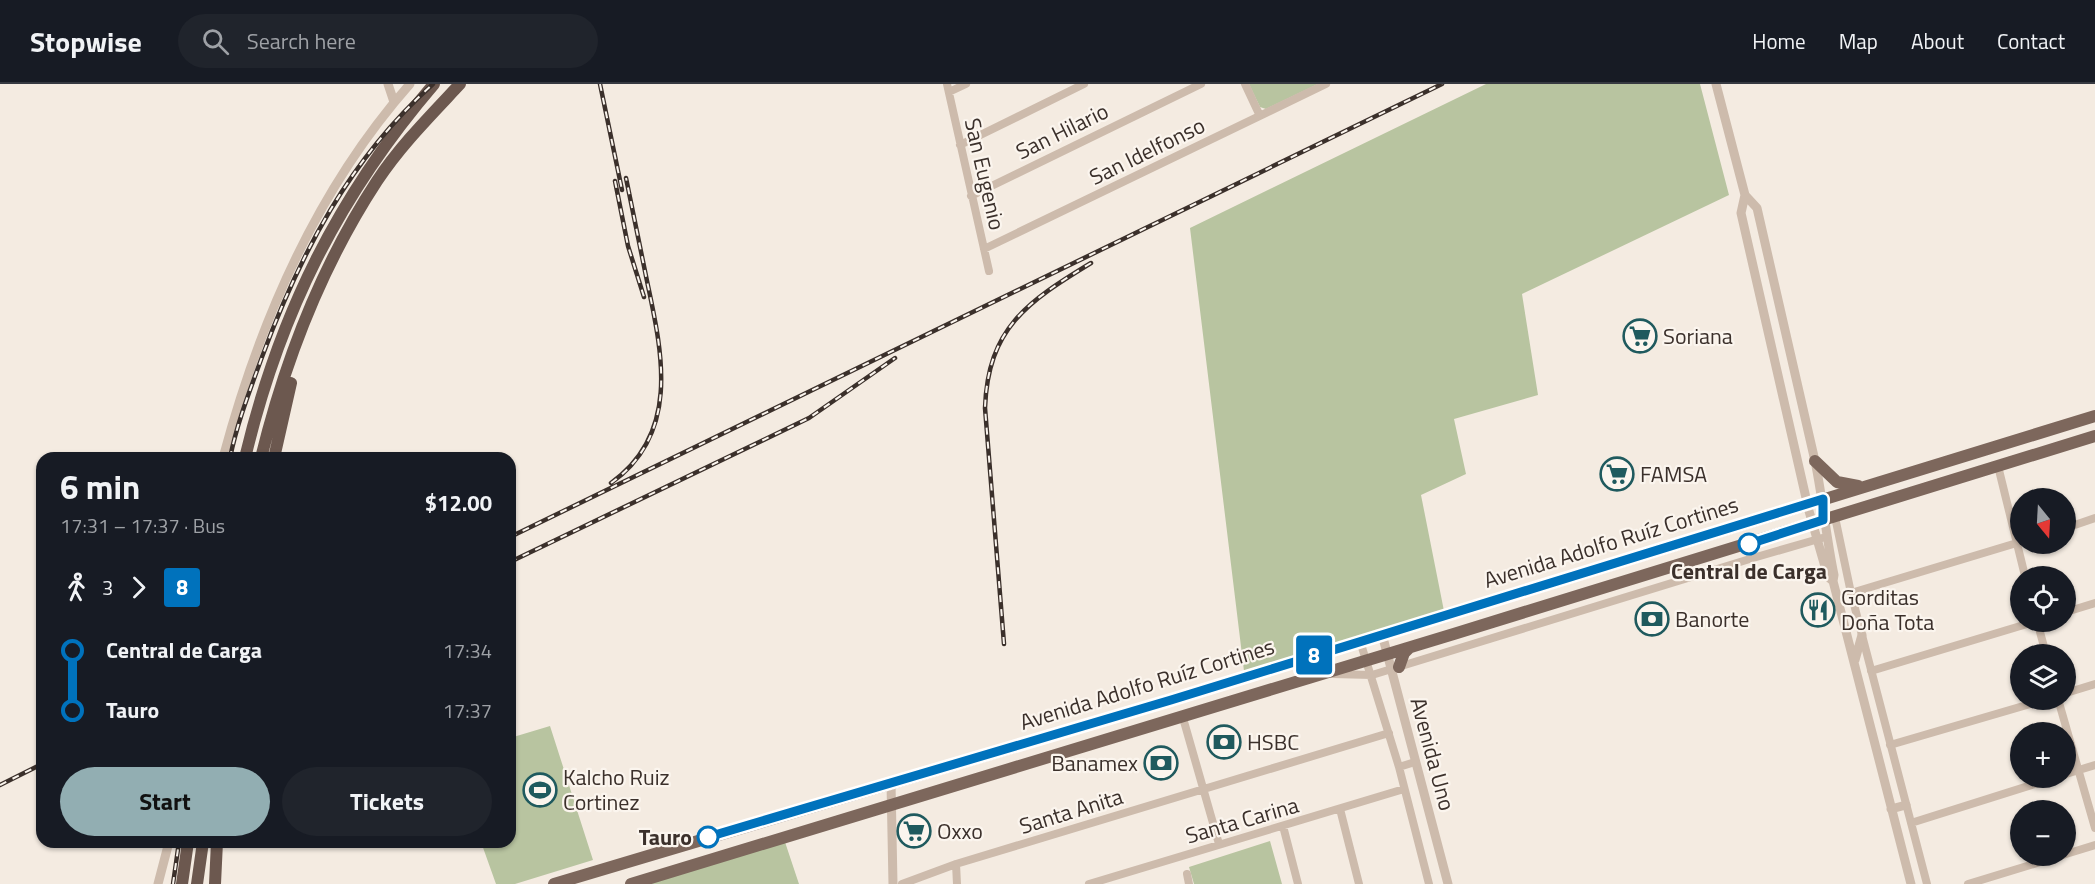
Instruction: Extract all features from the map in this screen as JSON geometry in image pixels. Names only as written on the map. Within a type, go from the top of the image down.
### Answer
[{"type":"highway","points":[[247,452],[284,326],[324,243],[352,193],[434,84]]},
{"type":"highway","points":[[263,452],[298,339],[321,279],[378,180],[407,141],[460,84]]},
{"type":"highway","points":[[275,452],[295,365],[298,339]]},
{"type":"highway","points":[[182,884],[187,848]]},
{"type":"highway","points":[[197,884],[202,848]]},
{"type":"highway","points":[[215,884],[217,848]]},
{"type":"main road","name":"Avenida Adolfo Ruíz Cortines","points":[[554,884],[2095,416]]},
{"type":"main road","name":"Avenida Adolfo Ruíz Cortines","points":[[631,884],[1183,718],[2095,436]]},
{"type":"main road","points":[[1815,461],[1829,477],[1837,482],[1862,486]]},
{"type":"main road","points":[[1749,544],[1753,558]]},
{"type":"main road","points":[[1394,668],[1409,648]]},
{"type":"street","points":[[388,84],[394,102]]},
{"type":"street","points":[[225,452],[265,327],[285,279],[336,182],[394,102],[410,84]]},
{"type":"street","points":[[948,88],[966,84]]},
{"type":"street","points":[[960,145],[1084,84]]},
{"type":"street","name":"San Hilario","points":[[972,196],[1201,84]]},
{"type":"street","points":[[1245,84],[1260,116]]},
{"type":"street","name":"San Idelfonso","points":[[984,249],[1326,84]]},
{"type":"street","points":[[1716,84],[1745,195],[1741,213],[1808,504],[1824,520],[1851,593],[1927,884]]},
{"type":"street","name":"San Eugenio","points":[[948,88],[989,271]]},
{"type":"street","points":[[1745,195],[1757,208],[1823,499],[1824,520],[1821,538],[1834,575],[1833,581],[1911,884]]},
{"type":"street","points":[[1998,466],[2010,512]]},
{"type":"street","points":[[2076,525],[2095,518]]},
{"type":"street","points":[[1322,674],[1372,675],[1821,538]]},
{"type":"street","points":[[1851,593],[2010,544]]},
{"type":"street","points":[[2076,609],[2095,603]]},
{"type":"street","points":[[1871,671],[2010,629]]},
{"type":"street","name":"Avenida Uno","points":[[1382,634],[1386,655],[1394,668],[1415,762],[1448,884]]},
{"type":"street","points":[[1854,662],[1862,635]]},
{"type":"street","name":"Avenida Uno","points":[[1360,641],[1399,767],[1429,884]]},
{"type":"street","points":[[2076,690],[2095,684]]},
{"type":"street","points":[[1890,745],[2010,710]]},
{"type":"street","points":[[2061,710],[2095,828]]},
{"type":"street","points":[[1183,718],[1219,844]]},
{"type":"street","name":"Santa Anita","points":[[902,884],[956,864],[1389,733]]},
{"type":"street","points":[[1399,767],[1415,762]]},
{"type":"street","points":[[2078,770],[2095,765]]},
{"type":"street","points":[[891,783],[893,884]]},
{"type":"street","points":[[1911,823],[2022,788]]},
{"type":"street","name":"Santa Carina","points":[[1089,884],[1404,789]]},
{"type":"street","points":[[1891,809],[1906,805]]},
{"type":"street","points":[[1340,810],[1359,884]]},
{"type":"street","points":[[1283,826],[1298,884]]},
{"type":"street","points":[[2076,851],[2095,845]]},
{"type":"street","points":[[158,884],[167,848]]},
{"type":"street","points":[[956,864],[957,884]]},
{"type":"street","points":[[1968,884],[2028,866]]},
{"type":"street","points":[[1186,874],[1189,884]]},
{"type":"green space","points":[[1249,84],[1318,84],[1266,109],[1260,107]]},
{"type":"green space","points":[[1486,84],[1700,84],[1729,195],[1522,294],[1538,395],[1454,419],[1466,474],[1421,495],[1444,611],[1244,671],[1190,228]]},
{"type":"green space","name":"Kalcho Ruiz Cortinez","points":[[550,726],[593,860],[515,884],[496,884],[483,848],[516,848],[516,736]]},
{"type":"green space","points":[[1270,841],[1282,884],[1194,884],[1189,867]]},
{"type":"green space","points":[[785,842],[799,884],[648,884]]},
{"type":"railway","points":[[231,452],[240,419],[262,357],[293,281],[311,245],[352,176],[377,143],[433,84]]},
{"type":"railway","points":[[600,84],[622,190]]},
{"type":"railway","points":[[516,534],[1442,84]]},
{"type":"railway","points":[[611,483],[633,463],[648,440],[657,416],[661,390],[658,335],[626,178]]},
{"type":"railway","points":[[615,181],[628,246],[644,297]]},
{"type":"railway","points":[[1004,644],[985,408],[988,380],[994,357],[1003,337],[1015,320],[1048,291],[1091,263]]},
{"type":"railway","points":[[516,559],[809,418],[895,358]]},
{"type":"railway","points":[[0,785],[36,767]]},
{"type":"railway","points":[[173,884],[178,848]]},
{"type":"bus line","name":"8","points":[[708,837],[1171,700],[1823,499],[1823,520],[1749,544]]},
{"type":"place","name":"Soriana","points":[[1640,336]]},
{"type":"place","name":"FAMSA","points":[[1617,474]]},
{"type":"place","name":"Central de Carga","points":[[1749,544]]},
{"type":"place","name":"Gorditas Doña Tota","points":[[1818,610]]},
{"type":"place","name":"Banorte","points":[[1652,619]]},
{"type":"place","name":"HSBC","points":[[1224,742]]},
{"type":"place","name":"Banamex","points":[[1161,763]]},
{"type":"place","name":"Kalcho Ruiz Cortinez","points":[[540,790]]},
{"type":"place","name":"Oxxo","points":[[914,831]]},
{"type":"place","name":"Tauro","points":[[708,837]]}]
